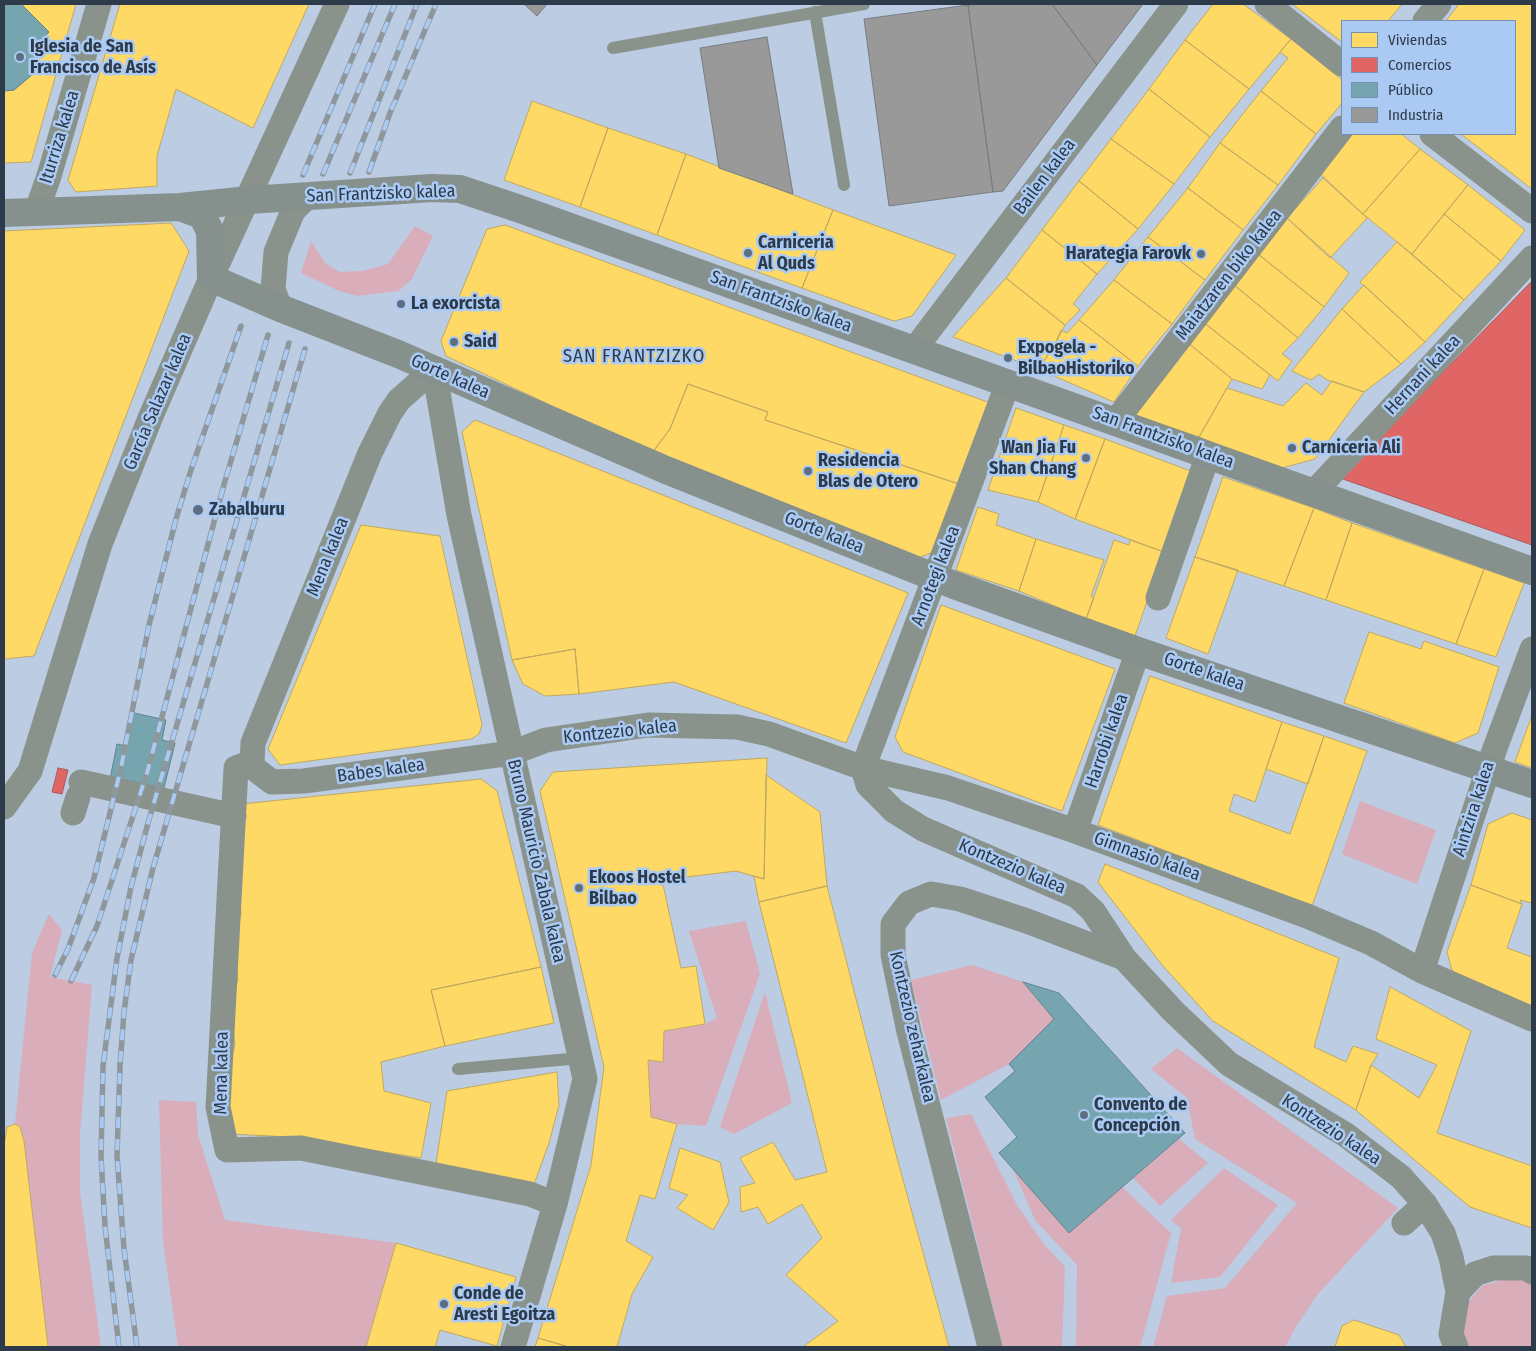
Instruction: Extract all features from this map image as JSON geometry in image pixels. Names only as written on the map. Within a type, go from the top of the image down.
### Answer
[{"type":"street","name":"Iturriza kalea","points":[[36,213],[49,176],[99,4]]},
{"type":"street","name":"García Salazar kalea","points":[[4,807],[30,771],[100,544],[151,416],[211,278],[337,4]]},
{"type":"street","name":"Bailen kalea","points":[[914,350],[1176,4]]},
{"type":"street","points":[[1267,4],[1341,63]]},
{"type":"street","points":[[1426,20],[1439,4]]},
{"type":"street","name":"Maiatzaren biko kalea","points":[[1116,422],[1341,129]]},
{"type":"street","points":[[1433,135],[1532,211]]},
{"type":"street","name":"San Frantzisko kalea","points":[[4,213],[180,207],[248,200],[432,188],[460,189],[1532,571]]},
{"type":"street","points":[[280,308],[273,289],[272,274],[276,252],[293,211],[308,196]]},
{"type":"street","points":[[180,207],[202,215],[210,230],[211,278]]},
{"type":"street","name":"Hernani kalea","points":[[1314,492],[1532,258]]},
{"type":"street","name":"Gorte kalea","points":[[211,278],[434,370],[666,470],[935,576],[1138,651],[1532,784]]},
{"type":"street","name":"Bruno Mauricio Zabala kalea","points":[[434,370],[459,515],[586,1080],[555,1204],[513,1347]]},
{"type":"street","name":"Mena kalea","points":[[434,370],[400,400],[390,413],[370,453],[253,743],[253,766],[236,768],[218,1107],[227,1150],[301,1148],[530,1194],[555,1204]]},
{"type":"street","name":"Arnotegi kalea","points":[[863,768],[1008,383]]},
{"type":"street","points":[[1158,598],[1208,455]]},
{"type":"street","name":"Aintzira kalea","points":[[1422,971],[1488,768],[1532,649]]},
{"type":"street","name":"Harrobi kalea","points":[[1075,831],[1138,651]]},
{"type":"street","name":"Kontzezio kalea","points":[[512,753],[546,740],[648,725],[737,727],[769,734],[863,768],[868,784],[894,811],[923,829],[1077,896],[1093,911],[1124,958],[1173,1011],[1229,1064],[1346,1135],[1401,1177],[1425,1204],[1443,1233],[1451,1257],[1458,1292],[1451,1334],[1456,1347]]},
{"type":"street","name":"Babes kalea","points":[[253,766],[272,782],[304,781],[512,753]]},
{"type":"street","name":"Gimnasio kalea","points":[[863,768],[948,788],[1075,831],[1326,923],[1372,943],[1422,971],[1532,1018]]},
{"type":"street","points":[[81,794],[202,809],[234,816]]},
{"type":"street","name":"Kontzezio zeharkalea","points":[[990,1347],[910,1032],[893,955],[893,924],[909,903],[931,894],[960,899],[1018,918],[1124,958]]},
{"type":"street","points":[[1404,1224],[1425,1204]]},
{"type":"street","points":[[1458,1292],[1475,1274],[1493,1268],[1527,1268],[1532,1272]]},
{"type":"lane","points":[[613,48],[864,4]]},
{"type":"lane","points":[[815,12],[844,185]]},
{"type":"lane","points":[[458,1069],[581,1058]]},
{"type":"shaded area","points":[[415,226],[433,236],[412,279],[398,291],[357,296],[339,291],[301,273],[311,241],[326,264],[340,272],[363,271],[388,264]]},
{"type":"shaded area","points":[[1360,801],[1436,830],[1417,884],[1342,854]]},
{"type":"shaded area","points":[[49,914],[62,930],[50,977],[92,985],[80,1134],[80,1192],[101,1347],[48,1347],[24,1141],[20,1127],[15,1124],[32,953]]},
{"type":"shaded area","points":[[746,921],[760,974],[706,1126],[677,1124],[651,1117],[648,1060],[663,1062],[664,1031],[705,1024],[717,1018],[689,931]]},
{"type":"shaded area","points":[[972,965],[1023,982],[1054,1019],[1009,1064],[941,1100],[911,980]]},
{"type":"shaded area","points":[[765,992],[792,1103],[734,1134],[720,1127]]},
{"type":"shaded area","points":[[1177,1048],[1398,1208],[1318,1294],[1285,1347],[1153,1347],[1167,1296],[1225,1288],[1297,1203],[1195,1139],[1187,1098],[1151,1069]]},
{"type":"shaded area","points":[[159,1100],[196,1102],[198,1135],[225,1220],[396,1243],[366,1347],[178,1347],[163,1242]]},
{"type":"shaded area","points":[[971,1114],[1017,1205],[1043,1243],[1065,1267],[1062,1347],[1003,1347],[946,1118]]},
{"type":"shaded area","points":[[1179,1139],[1208,1163],[1160,1206],[1133,1178]]},
{"type":"shaded area","points":[[1224,1168],[1278,1205],[1220,1277],[1171,1283],[1181,1228],[1171,1220]]},
{"type":"shaded area","points":[[1013,1169],[1122,1187],[1171,1233],[1140,1347],[1076,1347],[1077,1265],[1035,1220]]},
{"type":"shaded area","points":[[1504,1279],[1522,1280],[1532,1284],[1532,1347],[1466,1347],[1461,1318],[1467,1304],[1482,1286]]},
{"type":"building: Viviendas","points":[[21,4],[76,4],[31,162],[4,163],[4,91],[14,90],[33,74],[40,41],[49,32]]},
{"type":"building: Viviendas","points":[[120,4],[309,4],[253,128],[176,89],[157,156],[157,186],[76,192],[68,180]]},
{"type":"building: Viviendas","points":[[1213,4],[1243,4],[1291,39],[1249,89],[1185,40]]},
{"type":"building: Viviendas","points":[[1292,4],[1402,4],[1389,20],[1341,20],[1341,41]]},
{"type":"building: Viviendas","points":[[1459,4],[1532,4],[1532,189],[1462,135],[1516,135],[1516,20],[1447,20]]},
{"type":"building: Viviendas","points":[[1291,39],[1341,79],[1341,104],[1316,134],[1261,91],[1288,58],[1280,52]]},
{"type":"building: Viviendas","points":[[1185,40],[1249,89],[1210,137],[1149,89]]},
{"type":"building: Viviendas","points":[[1149,89],[1210,137],[1174,184],[1111,139]]},
{"type":"building: Viviendas","points":[[1261,91],[1316,134],[1278,185],[1220,143]]},
{"type":"building: Viviendas","points":[[532,101],[608,128],[580,207],[504,180]]},
{"type":"building: Viviendas","points":[[608,128],[686,154],[657,235],[580,207]]},
{"type":"building: Viviendas","points":[[1346,135],[1402,135],[1420,149],[1363,214],[1317,171]]},
{"type":"building: Viviendas","points":[[1111,139],[1174,184],[1138,229],[1079,181]]},
{"type":"building: Viviendas","points":[[1220,143],[1278,185],[1243,230],[1188,188]]},
{"type":"building: Viviendas","points":[[1420,149],[1468,185],[1412,254],[1363,214]]},
{"type":"building: Viviendas","points":[[686,154],[833,210],[802,288],[657,235]]},
{"type":"building: Viviendas","points":[[1323,178],[1367,218],[1330,258],[1287,218]]},
{"type":"building: Viviendas","points":[[1079,181],[1138,229],[1097,274],[1042,230]]},
{"type":"building: Viviendas","points":[[1468,185],[1525,230],[1501,261],[1444,214]]},
{"type":"building: Viviendas","points":[[1188,188],[1243,230],[1205,280],[1148,237]]},
{"type":"building: Viviendas","points":[[833,210],[956,255],[912,316],[894,321],[802,288]]},
{"type":"building: Viviendas","points":[[1444,214],[1501,261],[1464,300],[1412,254]]},
{"type":"building: Viviendas","points":[[1287,218],[1349,273],[1324,307],[1258,254]]},
{"type":"building: Viviendas","points":[[171,223],[189,251],[34,656],[4,659],[4,231]]},
{"type":"building: Viviendas","points":[[505,225],[990,403],[962,485],[765,420],[768,412],[688,384],[670,429],[652,453],[446,356],[441,341],[487,229]]},
{"type":"building: Viviendas","points":[[1042,230],[1097,274],[1073,304],[1080,310],[1065,325],[1006,278]]},
{"type":"building: Viviendas","points":[[1148,237],[1205,280],[1172,324],[1114,280]]},
{"type":"building: Viviendas","points":[[1397,242],[1464,300],[1425,342],[1360,282]]},
{"type":"building: Viviendas","points":[[1258,254],[1324,307],[1298,338],[1233,284]]},
{"type":"building: Viviendas","points":[[1006,278],[1065,325],[1053,348],[1038,369],[953,337]]},
{"type":"building: Viviendas","points":[[1114,280],[1172,324],[1138,366],[1079,320]]},
{"type":"building: Viviendas","points":[[1233,284],[1298,338],[1282,354],[1292,361],[1278,381],[1203,322]]},
{"type":"building: Viviendas","points":[[1364,285],[1425,342],[1401,364],[1342,309]]},
{"type":"building: Viviendas","points":[[1342,309],[1401,364],[1364,392],[1327,380],[1319,374],[1311,380],[1292,371]]},
{"type":"building: Viviendas","points":[[1079,320],[1138,366],[1114,402],[1038,369],[1053,348],[1061,330],[1067,333]]},
{"type":"building: Viviendas","points":[[1203,322],[1270,375],[1262,389],[1232,379],[1187,342]]},
{"type":"building: Viviendas","points":[[1187,342],[1232,379],[1199,437],[1134,415]]},
{"type":"building: Viviendas","points":[[1332,381],[1364,392],[1315,459],[1278,469],[1199,437],[1227,388],[1283,406],[1306,383],[1322,395]]},
{"type":"building: Viviendas","name":"Residencia Blas de Otero","points":[[688,384],[768,412],[765,420],[962,485],[938,550],[911,561],[652,453],[670,429]]},
{"type":"building: Viviendas","points":[[1016,408],[1064,425],[1038,502],[988,490]]},
{"type":"building: Viviendas","points":[[475,420],[908,593],[846,743],[674,682],[579,694],[575,649],[512,660],[462,432]]},
{"type":"building: Viviendas","points":[[1064,425],[1105,439],[1075,519],[1038,502]]},
{"type":"building: Viviendas","points":[[1105,439],[1193,472],[1164,552],[1075,519]]},
{"type":"building: Viviendas","points":[[1223,477],[1314,508],[1284,586],[1195,557]]},
{"type":"building: Viviendas","points":[[978,507],[999,514],[996,525],[1036,539],[1019,591],[956,570]]},
{"type":"building: Viviendas","points":[[1314,508],[1352,523],[1326,600],[1284,586]]},
{"type":"building: Viviendas","points":[[1352,523],[1484,569],[1456,644],[1326,600]]},
{"type":"building: Viviendas","points":[[361,525],[440,536],[482,725],[479,734],[471,739],[280,765],[268,749]]},
{"type":"building: Viviendas","points":[[1036,539],[1104,560],[1091,596],[1094,598],[1086,619],[1019,591]]},
{"type":"building: Viviendas","points":[[1114,540],[1129,545],[1130,540],[1164,552],[1135,636],[1086,619]]},
{"type":"building: Viviendas","points":[[1195,557],[1238,570],[1208,654],[1166,638]]},
{"type":"building: Viviendas","points":[[1484,569],[1524,583],[1496,657],[1456,644]]},
{"type":"building: Viviendas","points":[[941,605],[1115,669],[1062,811],[903,752],[895,737]]},
{"type":"building: Viviendas","points":[[1369,632],[1421,649],[1424,641],[1499,667],[1478,733],[1455,743],[1344,703]]},
{"type":"building: Viviendas","points":[[575,649],[579,694],[545,696],[523,684],[512,660]]},
{"type":"building: Viviendas","points":[[1150,676],[1282,722],[1255,802],[1234,794],[1229,811],[1290,834],[1324,736],[1367,751],[1312,906],[1098,825]]},
{"type":"building: Viviendas","points":[[1532,715],[1532,768],[1515,762]]},
{"type":"building: Viviendas","points":[[1282,722],[1324,736],[1308,784],[1266,769]]},
{"type":"building: Viviendas","points":[[767,758],[764,879],[736,871],[662,880],[681,968],[696,966],[705,1024],[664,1031],[663,1062],[648,1060],[651,1117],[677,1124],[655,1199],[640,1195],[626,1241],[653,1257],[632,1294],[617,1347],[569,1347],[538,1338],[591,1165],[604,1067],[540,791],[553,772]]},
{"type":"building: Viviendas","points":[[766,775],[820,812],[827,886],[759,902],[754,876],[764,879]]},
{"type":"building: Viviendas","points":[[481,779],[497,791],[541,967],[431,990],[445,1046],[381,1062],[384,1091],[431,1103],[421,1158],[290,1137],[231,1134],[227,1078],[235,1044],[230,1010],[238,979],[234,945],[241,913],[236,877],[242,804]]},
{"type":"building: Viviendas","points":[[1512,813],[1532,820],[1532,903],[1520,900],[1522,904],[1471,885],[1488,824]]},
{"type":"building: Viviendas","points":[[1105,864],[1339,958],[1314,1047],[1346,1062],[1353,1046],[1378,1054],[1371,1065],[1356,1110],[1213,1021],[1163,966],[1098,882]]},
{"type":"building: Viviendas","points":[[1471,885],[1522,904],[1507,948],[1532,957],[1532,1011],[1455,982],[1447,952]]},
{"type":"building: Viviendas","points":[[827,886],[897,1158],[949,1347],[803,1347],[838,1321],[786,1275],[822,1238],[802,1204],[768,1224],[758,1207],[741,1212],[740,1187],[755,1183],[740,1158],[773,1142],[795,1180],[827,1172],[759,902]]},
{"type":"building: Viviendas","points":[[541,967],[554,1023],[445,1046],[431,990]]},
{"type":"building: Viviendas","points":[[1390,987],[1471,1031],[1437,1133],[1532,1166],[1532,1228],[1470,1207],[1356,1110],[1371,1065],[1419,1098],[1437,1065],[1376,1039]]},
{"type":"building: Viviendas","points":[[557,1072],[559,1105],[549,1143],[533,1187],[436,1164],[447,1091]]},
{"type":"building: Viviendas","points":[[15,1124],[20,1127],[24,1141],[48,1347],[4,1347],[4,1146],[7,1127]]},
{"type":"building: Viviendas","points":[[680,1148],[720,1162],[729,1202],[713,1230],[677,1208],[688,1195],[669,1188]]},
{"type":"building: Viviendas","name":"Conde de Aresti Egoitza","points":[[396,1243],[516,1277],[497,1346],[440,1330],[435,1347],[366,1347]]},
{"type":"building: Viviendas","points":[[1354,1320],[1399,1335],[1406,1347],[1335,1347],[1342,1326]]},
{"type":"building: Viviendas","points":[[538,1338],[569,1347],[535,1347]]},
{"type":"building: Comercios","points":[[1532,281],[1532,545],[1340,478]]},
{"type":"building: Comercios","points":[[58,768],[68,770],[62,794],[52,792]]},
{"type":"building: Público","name":"Iglesia de San Francisco de Asís","points":[[4,4],[21,4],[49,32],[40,41],[33,74],[14,90],[4,91]]},
{"type":"building: Público","points":[[134,713],[166,720],[162,740],[175,743],[162,796],[109,784],[117,744],[126,746]]},
{"type":"building: Público","name":"Convento de Concepción","points":[[1023,982],[1059,993],[1185,1133],[1069,1233],[999,1153],[1017,1137],[985,1097],[1015,1071],[1009,1064],[1054,1019]]},
{"type":"building: Industria","points":[[524,4],[547,4],[537,16]]},
{"type":"building: Industria","points":[[1052,4],[1097,65],[1003,191],[993,192],[968,5]]},
{"type":"building: Industria","points":[[1052,4],[1143,4],[1097,65]]},
{"type":"building: Industria","points":[[968,5],[993,192],[889,206],[864,19]]},
{"type":"building: Industria","points":[[767,37],[793,194],[719,168],[700,48]]},
{"type":"railway","points":[[303,175],[375,4]]},
{"type":"railway","points":[[323,174],[395,4]]},
{"type":"railway","points":[[350,173],[417,4]]},
{"type":"railway","points":[[369,172],[390,113],[436,4]]},
{"type":"railway","points":[[55,975],[68,949],[94,878],[121,768],[149,625],[176,519],[241,326]]},
{"type":"railway","points":[[71,981],[97,926],[147,773],[225,481],[268,335]]},
{"type":"railway","points":[[119,1347],[105,1226],[101,1157],[103,1066],[117,958],[131,887],[148,823],[289,343]]},
{"type":"railway","points":[[137,1347],[124,1249],[117,1156],[120,1066],[124,1012],[131,960],[153,868],[305,349]]},
{"type":"place","name":"Iglesia de San Francisco de Asís","points":[[20,57]]},
{"type":"place","name":"Carniceria Al Quds","points":[[748,253]]},
{"type":"place","name":"Harategia Farovk","points":[[1201,254]]},
{"type":"place","name":"La exorcista","points":[[401,304]]},
{"type":"place","name":"Said","points":[[454,342]]},
{"type":"place","name":"Expogela - BilbaoHistoriko","points":[[1008,358]]},
{"type":"place","name":"Carniceria Ali","points":[[1292,448]]},
{"type":"place","name":"Wan Jia Fu Shan Chang","points":[[1086,458]]},
{"type":"place","name":"Residencia Blas de Otero","points":[[808,471]]},
{"type":"place","name":"Zabalburu","points":[[198,510]]},
{"type":"place","name":"Ekoos Hostel Bilbao","points":[[579,888]]},
{"type":"place","name":"Convento de Concepción","points":[[1084,1115]]},
{"type":"place","name":"Conde de Aresti Egoitza","points":[[444,1304]]},
{"type":"district","name":"SAN FRANTZIZKO","points":[[634,357]]}]
